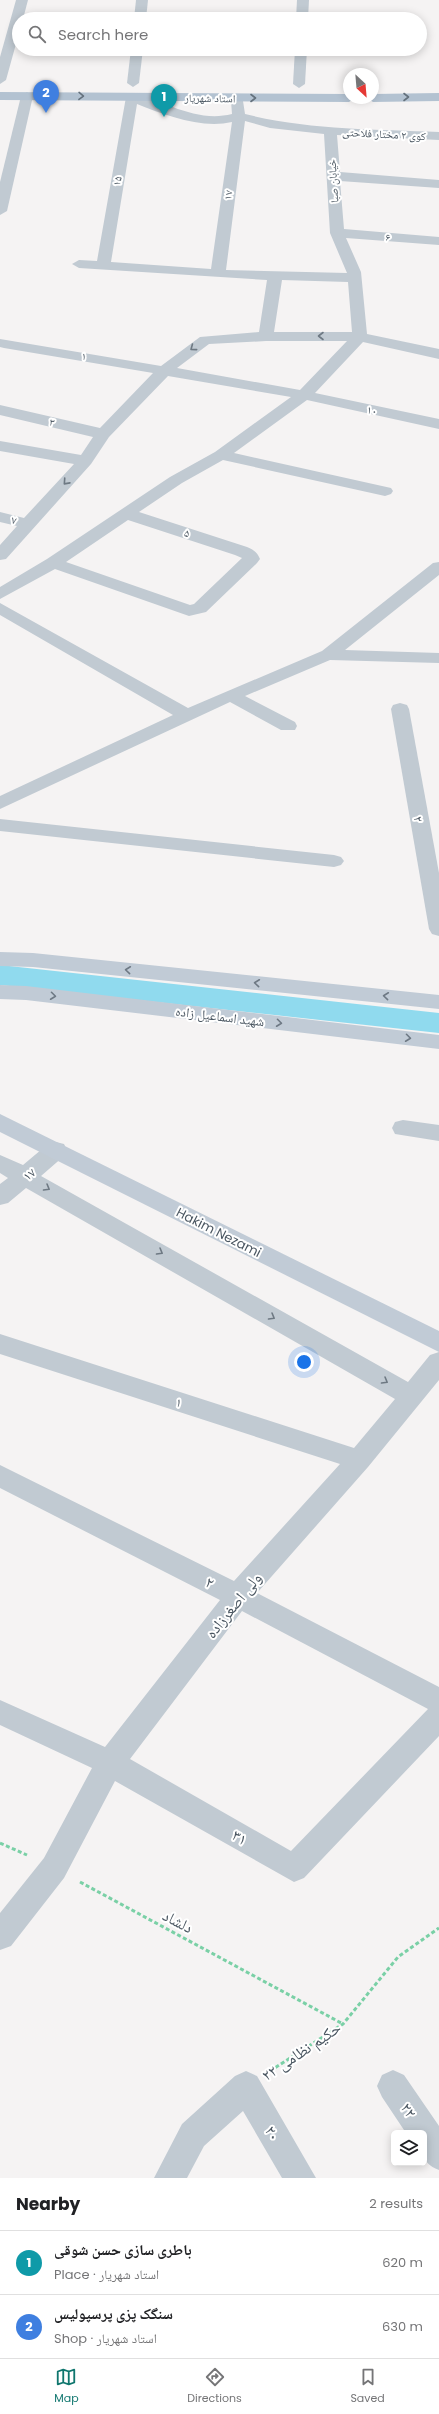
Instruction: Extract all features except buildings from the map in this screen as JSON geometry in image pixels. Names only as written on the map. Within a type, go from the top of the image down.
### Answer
[{"type":"main road","points":[[0,83],[16,83]]},
{"type":"main road","points":[[118,83],[149,83]]},
{"type":"main road","points":[[283,84],[313,84]]},
{"type":"main road","points":[[410,85],[439,85]]},
{"type":"main road","name":"استاد شهریار","points":[[0,96],[343,98]]},
{"type":"main road","points":[[379,98],[439,97]]},
{"type":"street","points":[[19,12],[22,0]]},
{"type":"street","points":[[141,12],[142,0]]},
{"type":"street","points":[[302,12],[303,0]]},
{"type":"street","points":[[0,80],[12,36]]},
{"type":"street","points":[[133,83],[136,56]]},
{"type":"street","points":[[299,84],[301,56]]},
{"type":"street","points":[[0,211],[27,96]]},
{"type":"street","points":[[132,97],[158,108],[193,116],[226,121],[239,116],[270,124],[330,131]]},
{"type":"street","name":"۱۵","points":[[103,265],[132,97]]},
{"type":"street","points":[[236,98],[239,116]]},
{"type":"street","name":"۱۷","points":[[218,274],[239,116]]},
{"type":"street","name":"کوی ۲ مختار فلاحتی","points":[[330,131],[439,136]]},
{"type":"street","name":"خیابان صبا","points":[[330,131],[337,233],[354,272],[360,336]]},
{"type":"street","points":[[332,176],[439,184]]},
{"type":"street","name":"۶","points":[[337,233],[439,241]]},
{"type":"street","points":[[79,264],[218,274],[355,278]]},
{"type":"street","points":[[266,336],[275,275]]},
{"type":"street","points":[[0,555],[85,461],[103,434],[164,370],[205,340],[266,336],[360,336],[439,354]]},
{"type":"street","points":[[0,594],[53,562],[125,513],[221,455],[304,395],[360,336]]},
{"type":"street","name":"۱","points":[[4,343],[304,395]]},
{"type":"street","name":"۱۰","points":[[304,395],[439,424]]},
{"type":"street","name":"۳","points":[[0,410],[103,434]]},
{"type":"street","points":[[0,446],[85,461]]},
{"type":"street","points":[[221,455],[385,491]]},
{"type":"street","name":"۵","points":[[53,562],[189,611],[200,608],[251,559],[248,554],[125,513]]},
{"type":"street","name":"۷","points":[[0,517],[28,524]]},
{"type":"street","points":[[0,803],[230,695],[328,655],[439,567]]},
{"type":"street","points":[[0,608],[187,715]]},
{"type":"street","points":[[328,655],[439,658]]},
{"type":"street","points":[[230,695],[288,726]]},
{"type":"street","name":"۲","points":[[400,708],[439,930]]},
{"type":"street","points":[[0,826],[334,861]]},
{"type":"street","points":[[0,959],[33,960],[439,1002]]},
{"type":"street","name":"شهید اسماعیل زاده","points":[[0,992],[26,993],[439,1042]]},
{"type":"street","points":[[0,1009],[26,993]]},
{"type":"street","name":"Hakim Nezami","points":[[0,1122],[439,1342]]},
{"type":"street","points":[[403,1128],[439,1133]]},
{"type":"street","name":"۱۷","points":[[0,1197],[27,1176],[56,1150]]},
{"type":"street","points":[[0,1163],[27,1176],[411,1396]]},
{"type":"street","name":"۱","points":[[0,1344],[359,1460]]},
{"type":"street","name":"ولی اصغرزاده","points":[[0,1936],[54,1868],[110,1763],[238,1596],[359,1460],[439,1362]]},
{"type":"street","name":"۲","points":[[0,1476],[238,1596],[439,1701]]},
{"type":"street","name":"۳۱","points":[[0,1712],[110,1763],[294,1868],[439,1717]]},
{"type":"street","name":"۲۲","points":[[393,2086],[439,2154]]},
{"type":"street","points":[[170,2178],[193,2135],[246,2087]]},
{"type":"street","name":"۲۰","points":[[246,2087],[300,2178]]},
{"type":"path","name":"دلشاد","points":[[0,1843],[54,1868],[343,2024]]},
{"type":"path","name":"۲۲ حکیم نظامی","points":[[246,2087],[343,2024],[398,1957],[439,1928]]},
{"type":"waterway","points":[[0,975],[439,1023]]},
{"type":"place","name":"سنگک پزی پرسپولیس","points":[[46,113]]},
{"type":"place","name":"باطری سازی حسن شوقی","points":[[164,117]]}]
